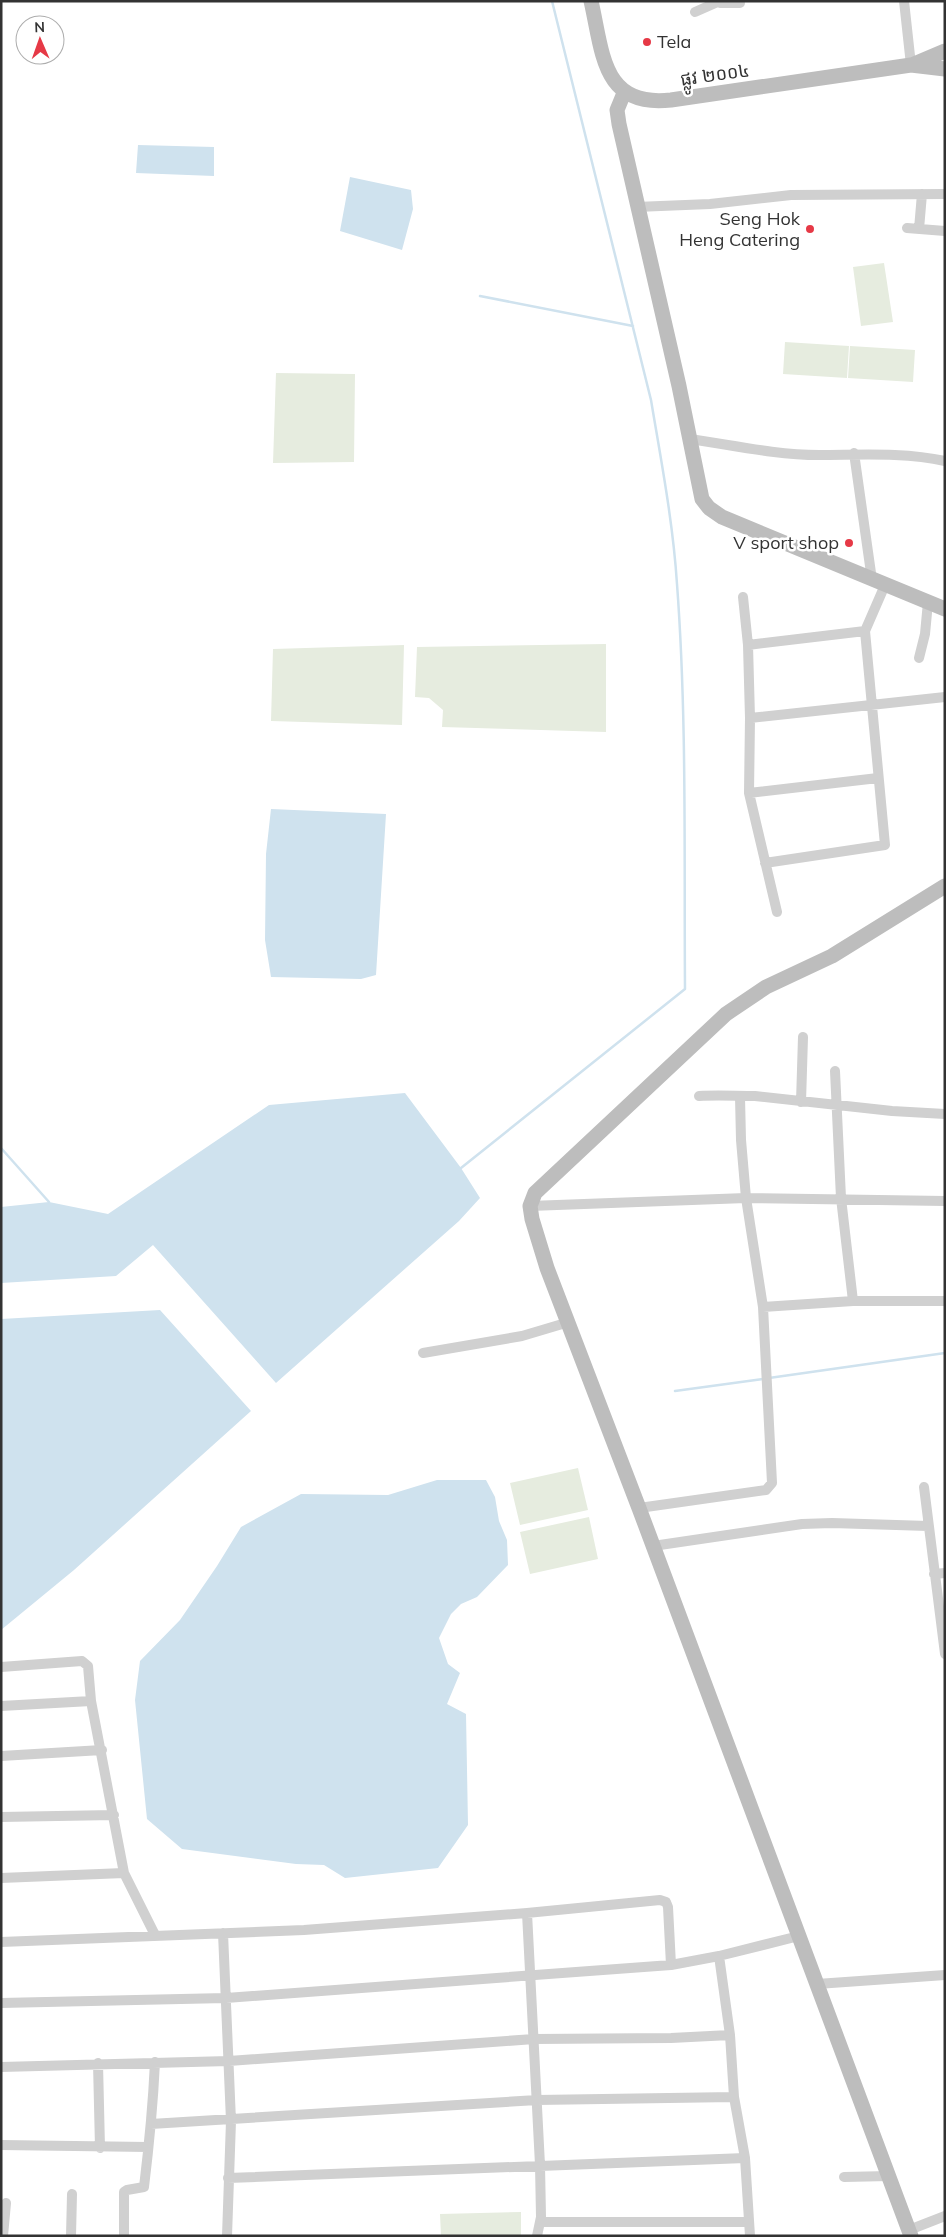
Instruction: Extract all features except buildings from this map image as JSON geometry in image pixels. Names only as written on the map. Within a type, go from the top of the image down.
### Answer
[{"type":"street","points":[[591,1],[608,70],[624,93],[617,110],[636,206],[680,386],[702,499],[709,508],[722,517],[945,609]]},
{"type":"street","points":[[904,1],[911,66]]},
{"type":"street","points":[[695,12],[720,2],[740,3]]},
{"type":"street","name":"ផ្លូវ ២០០៤","points":[[911,66],[945,51]]},
{"type":"street","name":"ផ្លូវ ២០០៤","points":[[624,93],[654,102],[911,66],[945,69]]},
{"type":"street","points":[[920,229],[922,194]]},
{"type":"street","points":[[636,206],[710,204],[791,195],[945,194]]},
{"type":"street","points":[[907,228],[945,230]]},
{"type":"street","points":[[690,439],[817,455],[854,453],[931,458],[945,461]]},
{"type":"street","points":[[764,863],[885,845],[865,631],[879,582],[854,453]]},
{"type":"street","points":[[744,597],[748,646],[750,718],[748,793],[777,912]]},
{"type":"street","points":[[919,658],[925,634],[928,602]]},
{"type":"street","points":[[748,646],[865,631]]},
{"type":"street","points":[[750,718],[945,697]]},
{"type":"street","points":[[748,793],[878,778]]},
{"type":"street","points":[[945,886],[832,956],[766,987],[726,1014],[534,1193],[530,1206],[532,1220],[547,1268],[640,1508],[910,2233],[945,2216]]},
{"type":"street","points":[[801,1102],[803,1037]]},
{"type":"street","points":[[835,1070],[841,1198],[853,1301]]},
{"type":"street","points":[[699,1096],[733,1095],[740,1098],[755,1096],[892,1111],[945,1114]]},
{"type":"street","points":[[640,1508],[769,1488],[772,1482],[763,1307],[746,1198],[741,1140],[740,1098]]},
{"type":"street","points":[[530,1206],[746,1198],[945,1201]]},
{"type":"street","points":[[763,1307],[853,1301],[945,1301]]},
{"type":"street","points":[[423,1353],[522,1336],[569,1322]]},
{"type":"street","points":[[924,1487],[945,1654]]},
{"type":"street","points":[[653,1546],[802,1524],[928,1526]]},
{"type":"street","points":[[934,1574],[945,1573]]},
{"type":"street","points":[[1,1667],[86,1662],[91,1701],[102,1750],[124,1873],[154,1936]]},
{"type":"street","points":[[1,1706],[91,1701]]},
{"type":"street","points":[[1,1756],[102,1750]]},
{"type":"street","points":[[1,1817],[114,1815]]},
{"type":"street","points":[[1,1878],[124,1873]]},
{"type":"street","points":[[1,1942],[304,1930],[527,1913],[660,1900],[666,1902],[668,1907],[671,1965]]},
{"type":"street","points":[[527,1913],[540,2165],[540,2222],[537,2236]]},
{"type":"street","points":[[223,1933],[231,2121],[226,2236]]},
{"type":"street","points":[[1,2004],[226,1998],[671,1965],[719,1956],[799,1936]]},
{"type":"street","points":[[719,1956],[730,2035],[734,2097],[744,2158],[750,2236]]},
{"type":"street","points":[[817,1984],[945,1974]]},
{"type":"street","points":[[1,2067],[229,2061],[534,2039],[671,2038],[730,2035]]},
{"type":"street","points":[[124,2236],[122,2196],[127,2190],[144,2187],[155,2062]]},
{"type":"street","points":[[98,2064],[100,2148]]},
{"type":"street","points":[[151,2124],[231,2121],[537,2100],[734,2097]]},
{"type":"street","points":[[1,2144],[100,2148],[148,2147]]},
{"type":"street","points":[[228,2178],[744,2158]]},
{"type":"street","points":[[844,2177],[889,2176]]},
{"type":"street","points":[[71,2236],[72,2194]]},
{"type":"street","points":[[3,2236],[6,2203]]},
{"type":"street","points":[[540,2222],[749,2222]]},
{"type":"shaded area","points":[[884,263],[893,322],[861,326],[853,267]]},
{"type":"shaded area","points":[[785,342],[849,346],[847,378],[783,374]]},
{"type":"shaded area","points":[[850,346],[915,350],[913,382],[848,378]]},
{"type":"shaded area","points":[[276,373],[355,374],[354,462],[273,463]]},
{"type":"shaded area","points":[[606,644],[606,732],[442,727],[443,710],[429,698],[415,697],[417,647]]},
{"type":"shaded area","points":[[404,645],[402,725],[271,721],[273,649]]},
{"type":"shaded area","points":[[578,1468],[588,1510],[520,1525],[510,1483]]},
{"type":"shaded area","points":[[589,1517],[598,1559],[530,1574],[520,1532]]},
{"type":"shaded area","points":[[521,2212],[521,2236],[441,2236],[440,2214]]},
{"type":"water","points":[[138,145],[214,147],[214,176],[136,173]]},
{"type":"water","points":[[350,177],[411,190],[413,209],[402,250],[340,231]]},
{"type":"water","points":[[271,809],[386,814],[376,975],[361,979],[271,977],[265,940],[266,854]]},
{"type":"water","points":[[405,1093],[461,1168],[480,1198],[459,1221],[276,1383],[153,1245],[116,1276],[1,1283],[1,1207],[49,1202],[108,1214],[269,1105]]},
{"type":"water","points":[[160,1310],[251,1411],[74,1570],[1,1630],[1,1319]]},
{"type":"water","points":[[437,1480],[486,1480],[495,1497],[499,1521],[507,1540],[508,1565],[477,1597],[461,1604],[451,1614],[439,1638],[448,1664],[460,1673],[447,1704],[466,1714],[468,1825],[438,1868],[345,1878],[324,1865],[296,1864],[182,1849],[147,1819],[135,1700],[140,1661],[180,1620],[241,1527],[301,1494],[388,1495]]},
{"type":"waterway","points":[[461,1168],[685,989],[682,685],[677,584],[670,514],[651,400],[552,1]]},
{"type":"waterway","points":[[480,296],[633,326]]},
{"type":"waterway","points":[[1,1148],[49,1202]]},
{"type":"waterway","points":[[769,1378],[945,1353]]},
{"type":"waterway","points":[[675,1391],[763,1379]]},
{"type":"place","name":"Tela","points":[[647,42]]},
{"type":"place","name":"Seng Hok Heng Catering","points":[[810,229]]},
{"type":"place","name":"V sport shop","points":[[849,543]]}]
